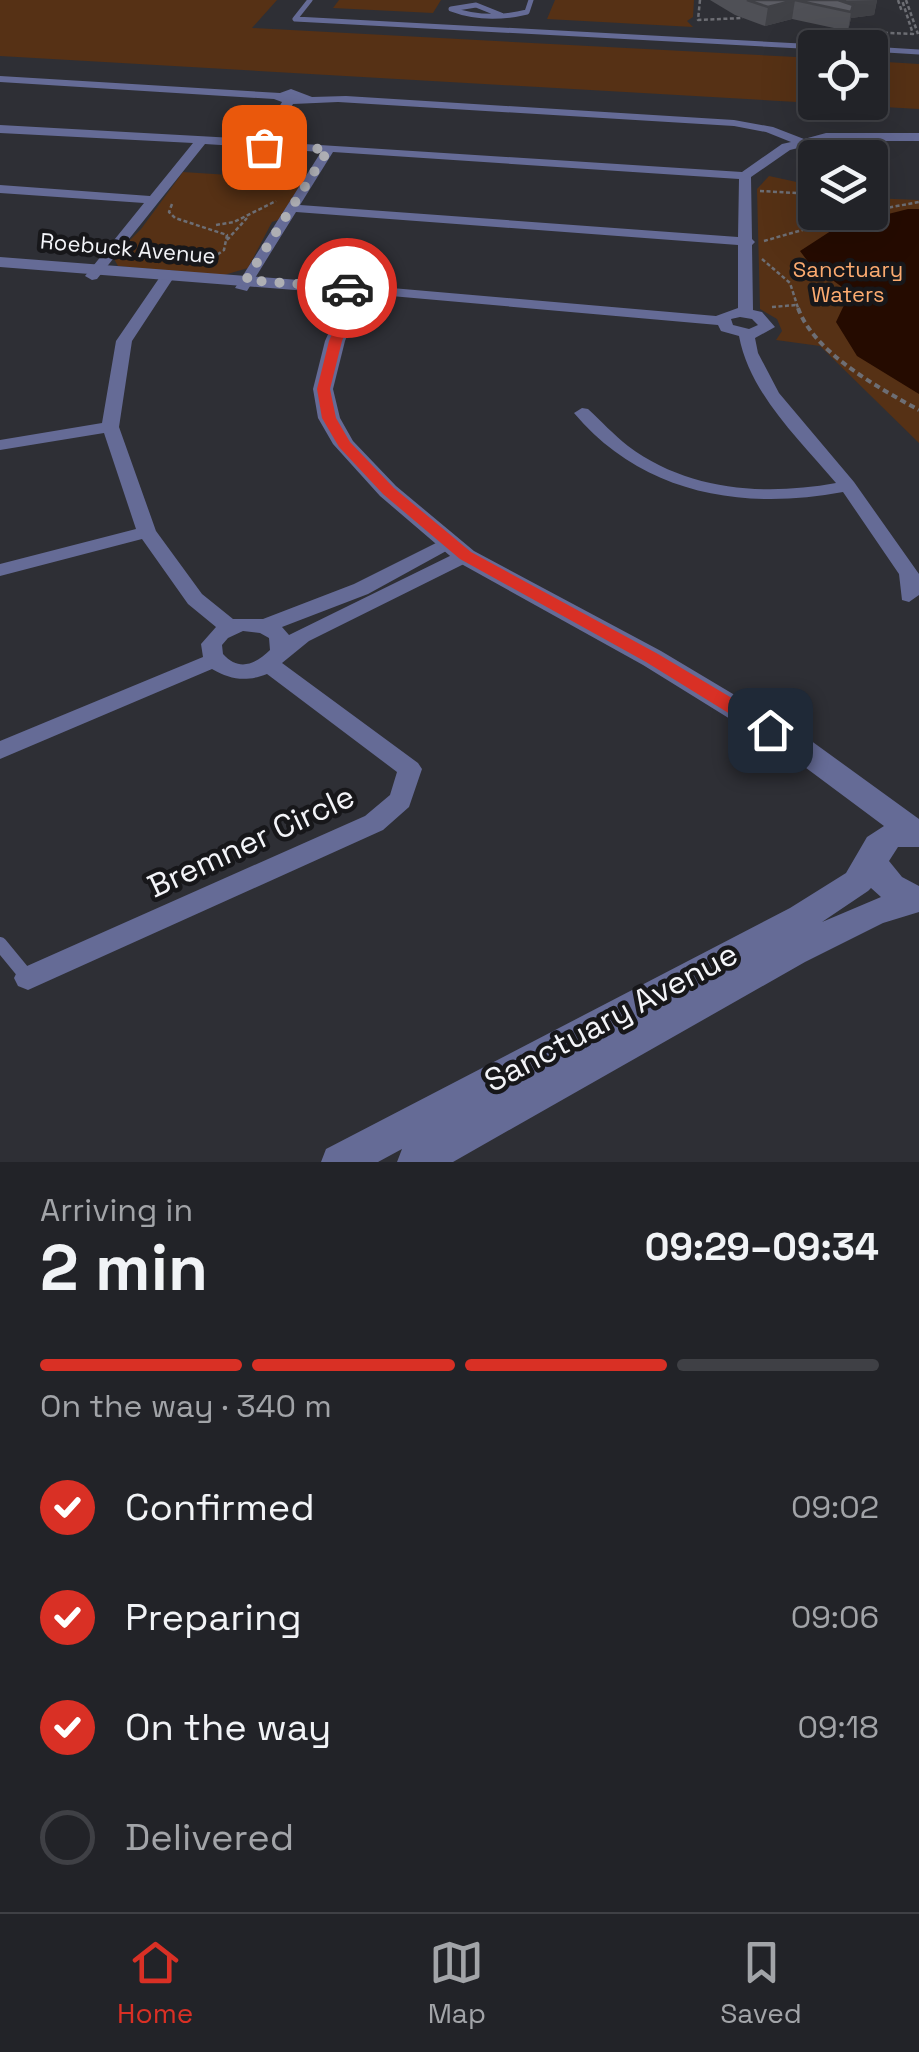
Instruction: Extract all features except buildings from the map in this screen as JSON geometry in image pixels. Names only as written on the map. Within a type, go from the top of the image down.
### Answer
[{"type":"street","points":[[0,79],[734,123],[769,129],[798,141]]},
{"type":"street","points":[[273,140],[284,99]]},
{"type":"street","points":[[0,129],[252,143],[260,147],[273,140],[328,150],[745,183],[786,147],[798,144]]},
{"type":"street","points":[[815,140],[919,137]]},
{"type":"street","points":[[95,272],[201,141]]},
{"type":"street","points":[[244,284],[328,150]]},
{"type":"street","points":[[745,183],[756,248],[745,312]]},
{"type":"street","points":[[0,189],[153,200]]},
{"type":"street","points":[[295,202],[756,248]]},
{"type":"street","name":"Roebuck Avenue","points":[[0,262],[721,321]]},
{"type":"street","name":"Roebuck Avenue","points":[[0,270],[95,272]]},
{"type":"street","points":[[167,278],[124,341],[110,427],[147,532],[195,599],[230,628]]},
{"type":"street","points":[[355,293],[335,341],[324,389],[329,418],[344,444],[377,479],[457,550],[652,658],[836,774],[919,835]]},
{"type":"street","points":[[745,312],[768,323],[764,330],[746,334],[732,331],[721,321],[727,314],[745,312]]},
{"type":"street","points":[[746,334],[750,353],[772,394],[848,486],[909,574],[909,595]]},
{"type":"street","points":[[582,413],[628,454],[678,480],[742,497],[798,497],[848,486]]},
{"type":"street","points":[[0,445],[110,427]]},
{"type":"street","points":[[0,570],[147,532]]},
{"type":"street","points":[[212,661],[211,644],[230,628],[265,626],[457,550]]},
{"type":"street","points":[[0,750],[212,661],[236,672],[275,658],[302,636],[457,550]]},
{"type":"street","name":"Bremner Circle","points":[[28,978],[374,823],[401,800],[410,769],[275,658],[279,636],[265,626]]},
{"type":"street","points":[[836,774],[877,851],[886,883],[918,899]]},
{"type":"street","points":[[877,851],[891,835],[919,835]]},
{"type":"street","name":"Sanctuary Avenue","points":[[416,1162],[529,1101],[753,959],[802,918],[857,882],[877,851]]},
{"type":"street","name":"Sanctuary Avenue","points":[[340,1162],[508,1070],[753,959],[918,899]]},
{"type":"street","points":[[508,1070],[529,1101]]},
{"type":"lane","points":[[310,0],[295,19],[798,46]]},
{"type":"lane","points":[[500,15],[478,4],[458,4],[451,9],[500,15],[526,12],[531,0]]},
{"type":"lane","points":[[888,50],[919,52]]},
{"type":"lane","name":"Bremner Circle","points":[[0,944],[28,978]]},
{"type":"path","points":[[700,0],[698,20],[744,18]]},
{"type":"path","points":[[902,0],[902,12]]},
{"type":"path","points":[[888,33],[912,34],[902,0]]},
{"type":"path","points":[[902,0],[918,34]]},
{"type":"path","points":[[745,183],[798,191]]},
{"type":"path","points":[[164,186],[176,188],[169,212],[172,218],[187,224],[212,226],[250,215],[281,198],[295,202]]},
{"type":"path","points":[[888,205],[919,202]]},
{"type":"path","points":[[227,240],[250,215]]},
{"type":"path","points":[[204,263],[224,250],[227,240],[227,235],[212,226]]},
{"type":"path","points":[[800,230],[771,238],[756,248],[768,267],[790,283],[800,314],[832,352],[864,379],[919,410]]},
{"type":"green space","points":[[0,0],[277,0],[252,28],[798,57],[798,102],[0,56]]},
{"type":"green space","points":[[339,0],[441,0],[433,13],[333,8]]},
{"type":"green space","points":[[555,0],[694,0],[693,17],[687,21],[693,27],[547,19]]},
{"type":"green space","points":[[888,62],[919,64],[919,109],[888,107]]},
{"type":"green space","points":[[183,172],[304,180],[278,220],[272,222],[248,268],[224,275],[118,266],[113,257],[141,229]]},
{"type":"green space","name":"Sanctuary Waters","points":[[769,176],[798,182],[798,230],[888,230],[888,199],[919,200],[919,443],[820,346],[776,340],[782,331],[777,319],[760,309],[757,189]]},
{"type":"shaded area","points":[[919,209],[919,394],[857,356],[836,322],[845,303],[842,287],[809,263],[800,251],[832,230],[888,230],[888,214]]},
{"type":"way so far","points":[[264,147],[277,144],[328,150],[246,280],[347,288]]},
{"type":"route","points":[[347,288],[357,289],[335,341],[324,389],[329,418],[344,444],[388,491],[466,556],[652,658],[770,730]]}]
